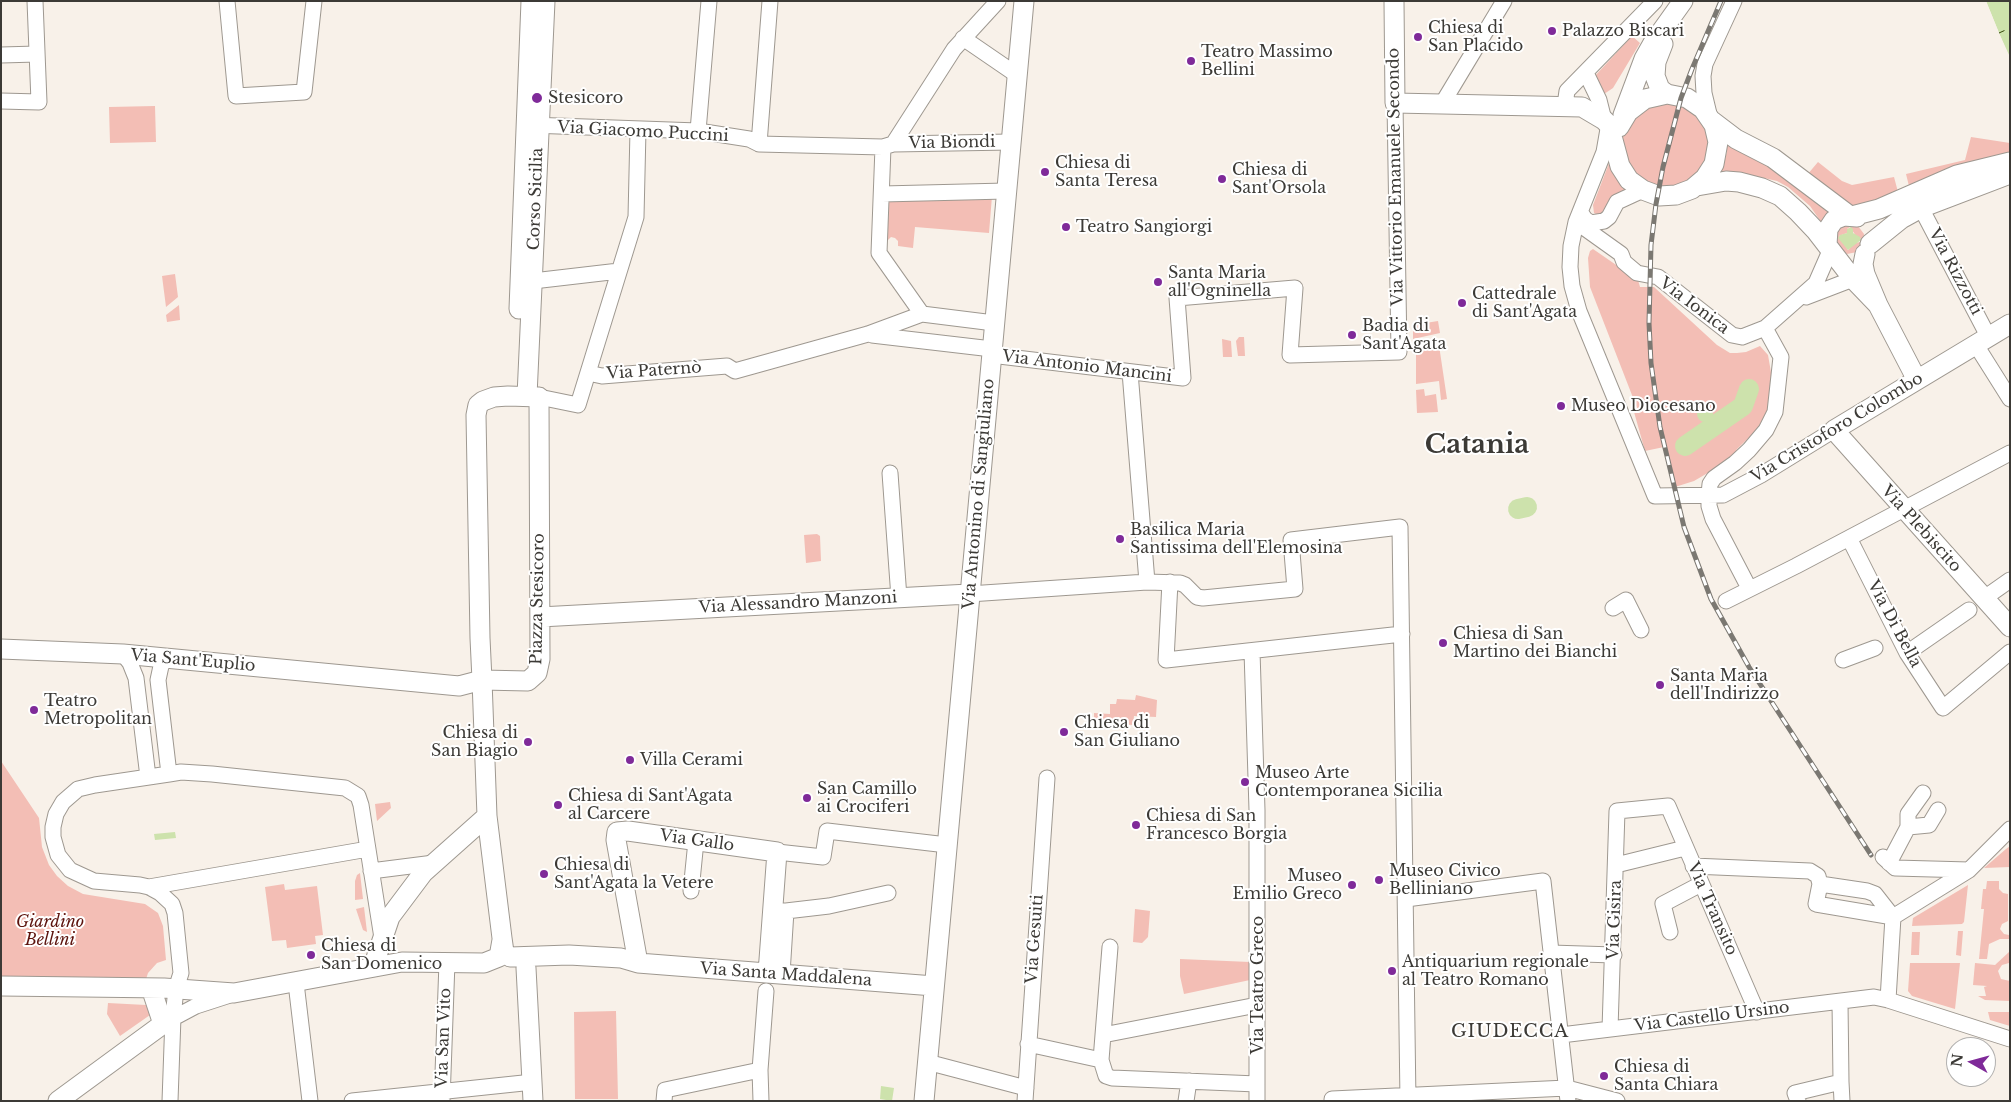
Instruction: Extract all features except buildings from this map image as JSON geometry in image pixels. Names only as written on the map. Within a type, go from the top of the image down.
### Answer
[{"type":"main road","name":"Corso Sicilia","points":[[527,396],[533,281],[531,1]]},
{"type":"main road","name":"Corso Sicilia","points":[[527,396],[533,126],[545,1]]},
{"type":"main road","name":"Via Antonino di Sangiuliano","points":[[924,1101],[1024,1]]},
{"type":"main road","name":"Via Vittorio Emanuele Secondo","points":[[1394,1],[1395,103]]},
{"type":"main road","points":[[1667,94],[1656,83],[1655,69],[1658,57],[1681,4]]},
{"type":"main road","points":[[1611,131],[1628,108],[1644,59],[1681,4]]},
{"type":"main road","points":[[1628,108],[1645,99],[1667,94],[1687,98],[1698,105],[1710,119],[1736,138],[1773,158],[1851,216],[1866,224],[1870,233],[1863,264],[1865,274],[1878,305],[1917,380]]},
{"type":"main road","points":[[1395,103],[1576,107],[1611,131],[1618,161],[1626,176],[1643,190],[1653,195],[1670,196],[1682,194],[1697,186],[1708,183],[1740,182],[1780,196],[1798,212],[1853,279],[1878,305]]},
{"type":"main road","points":[[1697,186],[1709,174],[1717,153],[1717,136],[1710,119]]},
{"type":"main road","points":[[2010,162],[1957,175],[1879,209],[1839,218],[1831,224],[1826,234],[1830,251],[1841,260],[1850,261],[1858,259],[1901,219],[1921,208],[2010,174]]},
{"type":"main road","name":"Via Cristoforo Colombo","points":[[1834,430],[2010,324]]},
{"type":"main road","points":[[484,962],[500,957],[502,938],[487,816],[476,415],[478,405],[483,401],[494,397],[527,396]]},
{"type":"main road","name":"Piazza Stesicoro","points":[[482,680],[528,681],[536,673],[540,659],[545,616],[539,499],[527,396]]},
{"type":"main road","name":"Via Plebiscito","points":[[1834,430],[1903,509],[1976,605],[2010,627]]},
{"type":"main road","name":"Via Alessandro Manzoni","points":[[545,616],[969,594]]},
{"type":"main road","name":"Via Sant'Euplio","points":[[1,649],[124,654],[460,686],[482,680]]},
{"type":"main road","points":[[1,986],[151,988],[182,984],[234,994],[365,968],[380,951],[382,938],[390,917],[423,873],[487,816]]},
{"type":"main road","name":"Via Gallo","points":[[638,963],[616,840],[617,832],[628,831],[777,852]]},
{"type":"main road","points":[[772,980],[780,911],[777,852]]},
{"type":"main road","name":"Via Santa Maddalena","points":[[502,938],[504,952],[510,958],[569,955],[621,958],[638,963],[772,980],[934,986]]},
{"type":"main road","name":"Via Santa Maddalena","points":[[365,968],[402,962],[447,969],[484,962],[497,966],[526,968],[559,965],[621,966],[638,963]]},
{"type":"main road","points":[[526,968],[533,1091]]},
{"type":"main road","points":[[58,1101],[78,1094],[168,1021],[151,988]]},
{"type":"street","points":[[1,101],[39,102],[35,1]]},
{"type":"street","points":[[227,1],[236,96],[304,92],[314,1]]},
{"type":"street","points":[[698,131],[708,1]]},
{"type":"street","points":[[759,144],[770,1]]},
{"type":"street","points":[[1450,104],[1469,59],[1504,1]]},
{"type":"street","points":[[1576,107],[1566,98],[1567,91],[1655,1]]},
{"type":"street","points":[[1710,119],[1704,93],[1703,76],[1705,64],[1734,1]]},
{"type":"street","points":[[926,341],[922,312],[879,253],[882,194],[888,146],[963,38],[995,2]]},
{"type":"street","points":[[963,38],[1017,75]]},
{"type":"street","points":[[1,55],[37,54]]},
{"type":"street","points":[[1586,73],[1611,131],[1580,212],[1591,223],[1604,221],[1609,217],[1618,202],[1643,190]]},
{"type":"street","name":"Via Vittorio Emanuele Secondo","points":[[1183,378],[1177,298],[1295,288],[1290,355],[1399,352],[1395,103]]},
{"type":"street","name":"Via Giacomo Puccini","points":[[533,126],[698,131],[749,139],[759,144],[888,146]]},
{"type":"street","points":[[527,396],[578,405],[636,217],[638,130]]},
{"type":"street","name":"Via Biondi","points":[[888,146],[1011,142]]},
{"type":"street","points":[[882,194],[1006,191]]},
{"type":"street","name":"Via Rizzotti","points":[[1921,208],[2010,399]]},
{"type":"street","name":"Via Ionica","points":[[1580,212],[1581,222],[1586,229],[1621,254],[1624,262],[1637,273],[1658,276],[1732,335],[1742,337],[1765,328],[1816,283],[1830,251]]},
{"type":"street","name":"Via Cristoforo Colombo","points":[[1580,212],[1570,253],[1575,298],[1655,496],[1723,495],[1761,475],[1834,430]]},
{"type":"street","points":[[533,281],[619,271]]},
{"type":"street","points":[[1797,300],[1853,279]]},
{"type":"street","points":[[868,334],[922,312],[994,323]]},
{"type":"street","points":[[1749,588],[1712,519],[1709,494],[1710,484],[1714,478],[1735,463],[1748,450],[1766,430],[1775,412],[1780,357],[1765,328]]},
{"type":"street","name":"Via Paternò","points":[[588,372],[602,376],[720,366],[727,366],[735,371],[868,334]]},
{"type":"street","name":"Via Antonio Mancini","points":[[868,334],[1183,378]]},
{"type":"street","points":[[1130,372],[1137,455],[1159,582],[1169,608],[1166,660],[1402,634]]},
{"type":"street","points":[[1726,601],[2010,453]]},
{"type":"street","points":[[890,473],[898,598]]},
{"type":"street","points":[[1159,582],[1180,583],[1185,585],[1197,597],[1202,598],[1295,589],[1291,540],[1400,527],[1408,1098]]},
{"type":"street","name":"Via Di Bella","points":[[1848,538],[1907,652],[1943,708],[2010,652]]},
{"type":"street","points":[[1907,652],[2010,580]]},
{"type":"street","name":"Via Alessandro Manzoni","points":[[969,594],[1159,582]]},
{"type":"street","points":[[1613,608],[1626,600],[1641,630]]},
{"type":"street","points":[[1843,660],[1875,648]]},
{"type":"street","name":"Via Teatro Greco","points":[[1252,651],[1258,810],[1257,1101]]},
{"type":"street","points":[[124,654],[136,678],[142,777]]},
{"type":"street","points":[[166,658],[161,666],[158,680],[175,773]]},
{"type":"street","points":[[170,1101],[168,1021],[182,984],[175,913],[172,904],[160,893],[149,887],[140,884],[94,882],[78,875],[63,863],[58,855],[53,837],[56,814],[63,802],[78,789],[175,773],[254,778],[345,788],[358,796],[361,805],[382,938]]},
{"type":"street","name":"Via Gesuiti","points":[[1025,1094],[1046,778]]},
{"type":"street","points":[[1923,793],[1908,814],[1908,827],[1889,859],[1895,868],[1969,870]]},
{"type":"street","name":"Via Transito","points":[[1617,811],[1668,806],[1757,1012]]},
{"type":"street","points":[[1908,827],[1929,825],[1938,810]]},
{"type":"street","name":"Via Gisira","points":[[1610,1029],[1614,955],[1617,811]]},
{"type":"street","points":[[777,852],[823,857],[827,831],[947,845]]},
{"type":"street","points":[[1819,880],[1816,904],[1893,916],[1969,870],[2008,832]]},
{"type":"street","points":[[692,891],[696,841]]},
{"type":"street","points":[[1616,865],[1685,848]]},
{"type":"street","points":[[149,887],[370,860],[434,863]]},
{"type":"street","points":[[1693,866],[1810,871],[1819,880],[1867,890],[1875,894],[1893,916],[1888,1000]]},
{"type":"street","points":[[1406,899],[1543,881],[1568,1094]]},
{"type":"street","points":[[1670,932],[1663,904],[1701,884]]},
{"type":"street","points":[[780,911],[829,906],[888,893]]},
{"type":"street","points":[[1110,947],[1101,1060],[1106,1076],[1112,1078],[1257,1084]]},
{"type":"street","points":[[1551,953],[1614,955]]},
{"type":"street","name":"Via San Vito","points":[[442,1096],[447,969]]},
{"type":"street","points":[[760,1101],[760,1070],[772,980]]},
{"type":"street","points":[[296,982],[310,1101]]},
{"type":"street","points":[[168,1021],[196,1006],[234,994]]},
{"type":"street","name":"Via Castello Ursino","points":[[1561,1035],[1874,997],[2010,1039]]},
{"type":"street","points":[[1840,1002],[1842,1101]]},
{"type":"street","points":[[1103,1035],[1257,1005]]},
{"type":"street","points":[[1028,1044],[1101,1060]]},
{"type":"street","points":[[928,1062],[1025,1094]]},
{"type":"street","points":[[664,1101],[665,1090],[760,1070]]},
{"type":"street","points":[[1796,1097],[1841,1076]]},
{"type":"street","points":[[1186,1101],[1189,1081]]},
{"type":"street","points":[[352,1101],[533,1091]]},
{"type":"street","points":[[1332,1101],[1332,1099],[1568,1094],[1617,1101]]},
{"type":"green space","points":[[1632,36],[1640,43],[1613,88],[1604,94],[1594,77]]},
{"type":"green space","points":[[1673,101],[1702,118],[1711,146],[1701,174],[1670,190],[1641,182],[1631,172],[1622,139],[1623,134],[1640,109]]},
{"type":"green space","points":[[155,106],[156,142],[110,143],[109,107]]},
{"type":"green space","points":[[1971,137],[2010,143],[2010,157],[1909,186],[1906,174],[1965,160]]},
{"type":"green space","points":[[1726,142],[1764,163],[1796,184],[1829,213],[1821,222],[1810,206],[1788,187],[1777,181],[1746,174],[1719,173],[1727,151]]},
{"type":"green space","points":[[1611,158],[1629,189],[1604,214],[1598,215],[1594,213],[1593,205]]},
{"type":"green space","points":[[1818,162],[1842,181],[1852,185],[1894,177],[1898,192],[1870,206],[1850,205],[1807,175]]},
{"type":"green space","points":[[992,196],[989,233],[915,227],[913,248],[898,246],[898,241],[895,238],[891,237],[887,241],[889,199]]},
{"type":"green space","points":[[1844,224],[1858,226],[1864,234],[1863,244],[1857,252],[1847,254],[1838,249],[1834,235],[1836,230]],"holes":[[[1850,227],[1856,236],[1861,239],[1860,242],[1855,243],[1848,250],[1839,236],[1847,233],[1847,229]]]},
{"type":"green space","points":[[1593,249],[1638,280],[1640,287],[1654,287],[1717,345],[1730,353],[1746,352],[1760,346],[1768,355],[1772,378],[1767,413],[1761,426],[1737,449],[1730,460],[1694,481],[1675,487],[1664,447],[1645,451],[1634,412],[1637,408],[1590,287],[1588,258],[1590,251]]},
{"type":"green space","points":[[175,274],[178,297],[166,307],[162,276]]},
{"type":"green space","points":[[179,305],[180,320],[167,322],[166,315]]},
{"type":"green space","points":[[1438,321],[1440,333],[1413,339],[1413,325]]},
{"type":"green space","points":[[1239,337],[1244,337],[1245,356],[1238,356],[1236,341]]},
{"type":"green space","points":[[1222,339],[1231,341],[1232,357],[1223,357]]},
{"type":"green space","points":[[1440,348],[1447,399],[1441,400],[1439,381],[1416,384],[1416,351]]},
{"type":"green space","points":[[1424,389],[1425,396],[1436,394],[1438,412],[1417,413],[1416,390]]},
{"type":"green space","points":[[817,534],[820,536],[821,561],[806,563],[804,535]]},
{"type":"green space","points":[[1136,695],[1157,700],[1156,717],[1134,716],[1133,725],[1094,722],[1094,713],[1110,714],[1110,704],[1116,704],[1117,699],[1135,700]]},
{"type":"green space","name":"Giardino Bellini","points":[[1,761],[39,818],[42,847],[49,865],[57,876],[68,886],[83,894],[145,904],[158,913],[163,926],[166,960],[157,963],[148,973],[145,982],[1,979]]},
{"type":"green space","points":[[390,802],[391,808],[377,821],[375,804]]},
{"type":"green space","points":[[2010,846],[2010,867],[1984,868],[2006,849]]},
{"type":"green space","points":[[360,873],[363,899],[355,900],[355,881]]},
{"type":"green space","points":[[1987,881],[1999,881],[1999,889],[2003,893],[2008,894],[2008,921],[2002,924],[2000,929],[2004,934],[2009,935],[2009,939],[2000,939],[1989,944],[1987,959],[1979,959],[1984,909],[1981,909],[1983,889],[1986,889]]},
{"type":"green space","points":[[284,884],[285,890],[317,886],[323,935],[315,936],[316,944],[287,948],[286,940],[272,941],[265,887]]},
{"type":"green space","points":[[1968,885],[1964,922],[1962,924],[1912,926],[1913,918]]},
{"type":"green space","points":[[364,907],[367,932],[363,930],[356,909]]},
{"type":"green space","points":[[1135,909],[1150,911],[1148,937],[1142,943],[1133,942]]},
{"type":"green space","points":[[1958,931],[1963,931],[1961,956],[1956,955]]},
{"type":"green space","points":[[1912,932],[1920,932],[1919,955],[1911,955]]},
{"type":"green space","points":[[2009,952],[2009,963],[2002,965],[1998,971],[2001,979],[2010,981],[2010,1001],[1985,1000],[1978,996],[1986,996],[1984,987],[1987,986],[1973,985],[1975,963],[1995,965]]},
{"type":"green space","points":[[1180,959],[1250,962],[1250,980],[1184,994],[1180,976]]},
{"type":"green space","points":[[1910,963],[1960,963],[1955,1009],[1912,996],[1908,991]]},
{"type":"green space","points":[[108,1003],[146,1005],[150,1015],[120,1036],[107,1014]]},
{"type":"green space","points":[[616,1011],[618,1099],[575,1099],[574,1012]]},
{"type":"green space","points":[[1988,1012],[2010,1012],[2010,1026],[1990,1020]]},
{"type":"shaded area","points":[[1986,1],[2010,1],[2010,57],[1999,33]]},
{"type":"shaded area","points":[[1851,227],[1853,233],[1860,237],[1861,240],[1848,250],[1838,238],[1840,235],[1847,233],[1847,229]]},
{"type":"shaded area","points":[[1705,406],[1711,408],[1713,414],[1711,420],[1705,422],[1699,420],[1697,414],[1699,408]]},
{"type":"shaded area","points":[[175,832],[176,838],[155,840],[154,834]]},
{"type":"shaded area","points":[[881,1086],[894,1088],[892,1101],[880,1099]]},
{"type":"pier","points":[[1984,1],[1986,1],[2010,60],[2007,58]]},
{"type":"waterway","points":[[1685,446],[1743,406],[1749,389]]},
{"type":"waterway","points":[[1518,509],[1527,507]]},
{"type":"ferry route","points":[[1999,33],[2010,28]]},
{"type":"railway","points":[[1721,1],[1681,98],[1663,167],[1656,204],[1651,245],[1649,323],[1651,363],[1660,427],[1684,527],[1711,599],[1749,667],[1871,855]]},
{"type":"place","name":"Palazzo Biscari","points":[[1552,31]]},
{"type":"place","name":"Chiesa di San Placido","points":[[1418,37]]},
{"type":"place","name":"Teatro Massimo Bellini","points":[[1191,61]]},
{"type":"place","name":"Stesicoro","points":[[537,98]]},
{"type":"place","name":"Chiesa di Santa Teresa","points":[[1045,172]]},
{"type":"place","name":"Chiesa di Sant'Orsola","points":[[1222,179]]},
{"type":"place","name":"Teatro Sangiorgi","points":[[1066,227]]},
{"type":"place","name":"Santa Maria all'Ogninella","points":[[1158,282]]},
{"type":"place","name":"Cattedrale di Sant'Agata","points":[[1462,303]]},
{"type":"place","name":"Badia di Sant'Agata","points":[[1352,335]]},
{"type":"place","name":"Museo Diocesano","points":[[1561,406]]},
{"type":"place","name":"Basilica Maria Santissima dell'Elemosina","points":[[1120,539]]},
{"type":"place","name":"Chiesa di San Martino dei Bianchi","points":[[1443,643]]},
{"type":"place","name":"Santa Maria dell'Indirizzo","points":[[1660,685]]},
{"type":"place","name":"Teatro Metropolitan","points":[[34,710]]},
{"type":"place","name":"Chiesa di San Giuliano","points":[[1064,732]]},
{"type":"place","name":"Chiesa di San Biagio","points":[[528,742]]},
{"type":"place","name":"Villa Cerami","points":[[630,760]]},
{"type":"place","name":"Museo Arte Contemporanea Sicilia","points":[[1245,782]]},
{"type":"place","name":"San Camillo ai Crociferi","points":[[807,798]]},
{"type":"place","name":"Chiesa di Sant'Agata al Carcere","points":[[558,805]]},
{"type":"place","name":"Chiesa di San Francesco Borgia","points":[[1136,825]]},
{"type":"place","name":"Chiesa di Sant'Agata la Vetere","points":[[544,874]]},
{"type":"place","name":"Museo Civico Belliniano","points":[[1379,880]]},
{"type":"place","name":"Museo Emilio Greco","points":[[1352,885]]},
{"type":"place","name":"Chiesa di San Domenico","points":[[311,955]]},
{"type":"place","name":"Antiquarium regionale al Teatro Romano","points":[[1392,971]]},
{"type":"place","name":"Chiesa di Santa Chiara","points":[[1604,1076]]},
{"type":"district","name":"Catania","points":[[1477,446]]},
{"type":"district","name":"GIUDECCA","points":[[1510,1032]]}]
